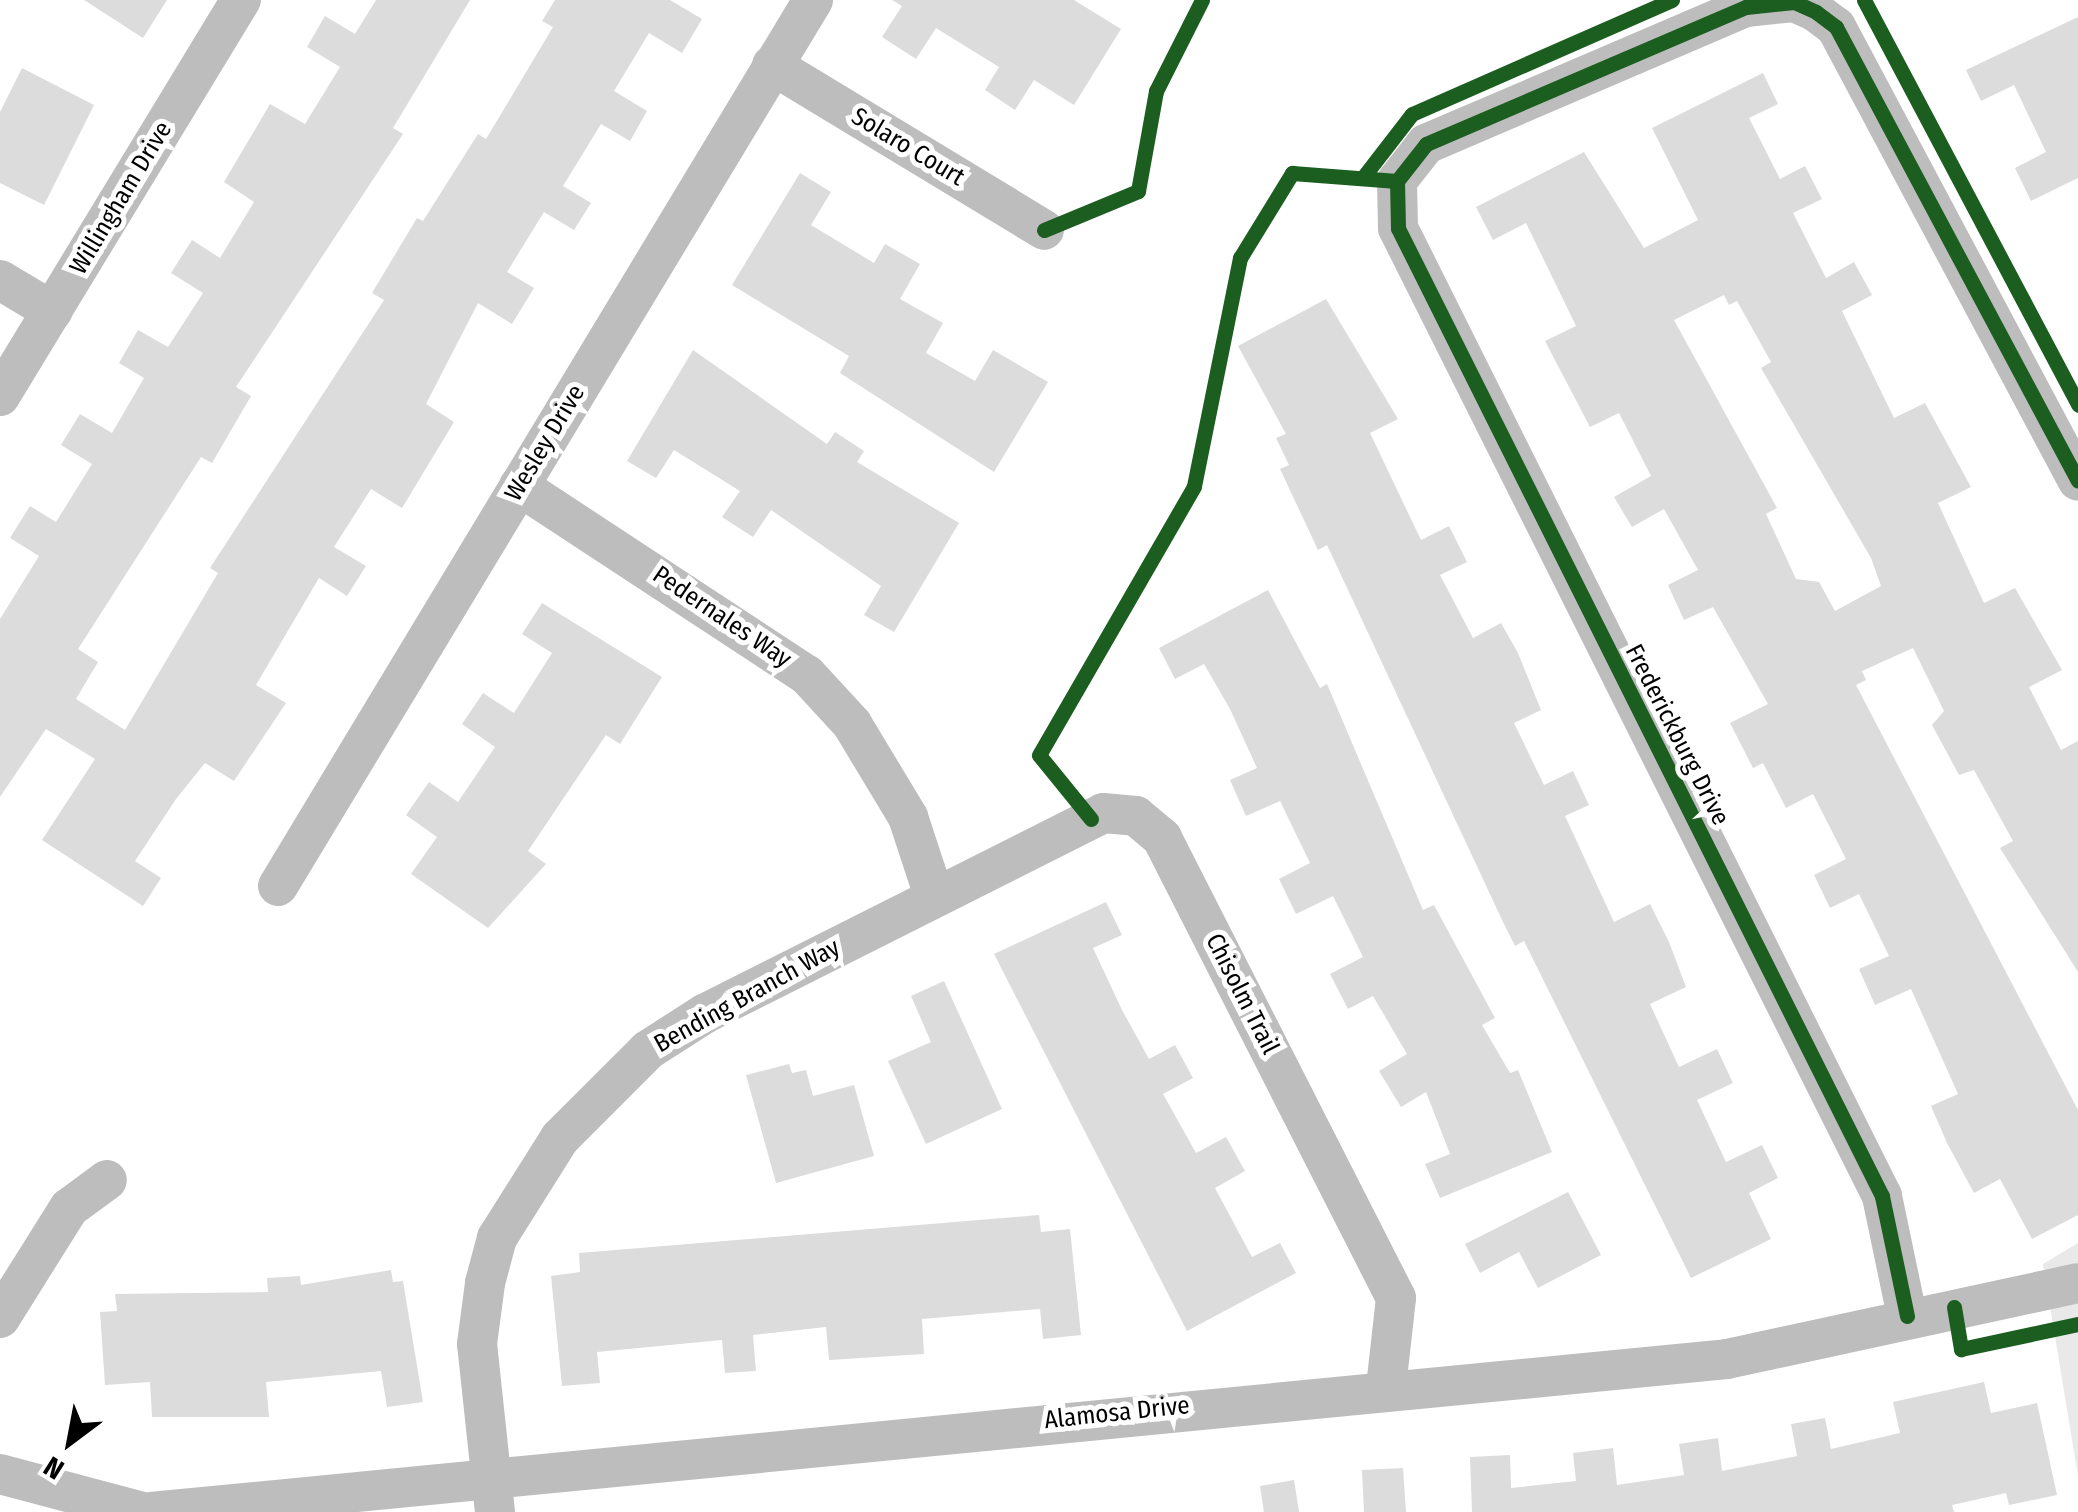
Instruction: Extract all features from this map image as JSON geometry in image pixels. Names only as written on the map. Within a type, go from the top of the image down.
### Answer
[{"type":"street","name":"Willingham Drive","points":[[0,396],[242,0]]},
{"type":"street","name":"Wesley Drive","points":[[278,886],[813,0]]},
{"type":"street","name":"Frederickburg Drive","points":[[1907,1316],[1882,1196],[1398,228],[1397,181],[1426,144],[1746,7],[1794,2],[1836,26],[2078,481]]},
{"type":"street","name":"Solaro Court","points":[[772,64],[1044,230]]},
{"type":"street","points":[[0,280],[52,310]]},
{"type":"street","name":"Pedernales Way","points":[[519,486],[807,675],[852,724],[908,816],[934,896]]},
{"type":"street","name":"Chisolm Trail","points":[[934,896],[1103,813],[1151,825],[1396,1298],[1386,1387]]},
{"type":"street","name":"Bending Branch Way","points":[[493,1493],[476,1344],[486,1283],[496,1238],[560,1138],[648,1050],[934,896]]},
{"type":"street","points":[[0,1318],[68,1208],[107,1180]]},
{"type":"street","name":"Alamosa Drive","points":[[151,1512],[493,1493],[1386,1387],[1728,1359],[1907,1316],[2078,1283]]},
{"type":"street","points":[[0,1474],[142,1512]]},
{"type":"shaded area","points":[[2078,1243],[2078,1476],[2043,1264]]},
{"type":"building","points":[[84,0],[167,0],[143,38]]},
{"type":"building","points":[[376,0],[470,0],[393,128],[403,134],[236,387],[251,396],[212,463],[201,457],[78,649],[98,662],[76,699],[125,730],[218,573],[210,568],[384,300],[372,293],[417,218],[423,221],[478,134],[486,139],[553,27],[542,21],[555,0],[670,0],[702,19],[682,53],[649,33],[614,91],[647,111],[630,141],[601,124],[563,186],[591,203],[574,230],[544,212],[507,272],[534,288],[512,324],[478,303],[426,404],[454,422],[402,508],[371,489],[334,547],[366,566],[347,596],[319,578],[256,685],[286,703],[234,781],[205,763],[176,799],[135,861],[161,878],[143,906],[42,840],[95,759],[46,729],[0,797],[0,619],[39,556],[10,538],[30,506],[56,522],[92,464],[61,445],[80,414],[112,433],[144,378],[119,363],[138,330],[168,347],[203,293],[171,273],[192,240],[220,258],[254,202],[224,182],[270,104],[305,124],[340,67],[307,47],[325,16],[355,34]]},
{"type":"building","points":[[892,0],[1074,0],[1121,29],[1074,105],[1034,80],[1015,110],[985,90],[999,67],[936,28],[916,59],[882,37],[902,6]]},
{"type":"building","points":[[2078,17],[2078,178],[2031,201],[2015,168],[2046,152],[2014,85],[1981,101],[1966,70]]},
{"type":"building","points":[[22,68],[94,105],[44,205],[0,183],[0,112]]},
{"type":"building","points":[[1763,73],[1778,104],[1749,118],[1780,179],[1805,166],[1822,199],[1793,213],[1826,278],[1854,262],[1872,295],[1842,311],[1894,418],[1925,403],[1971,487],[1938,503],[1984,603],[2015,588],[2062,670],[2029,687],[2061,750],[2078,741],[2078,972],[2000,848],[2013,841],[1974,770],[1959,775],[1932,725],[1944,711],[1913,648],[1862,671],[1866,680],[1856,685],[2078,1110],[2078,1215],[2032,1239],[2000,1179],[1974,1193],[1947,1143],[1931,1106],[1958,1094],[1911,989],[1875,1005],[1859,969],[1889,956],[1859,894],[1830,908],[1814,875],[1846,859],[1813,794],[1786,808],[1763,763],[1753,768],[1730,723],[1768,704],[1713,607],[1684,620],[1668,585],[1698,570],[1664,509],[1632,527],[1614,497],[1651,476],[1619,413],[1590,427],[1545,341],[1576,326],[1526,223],[1493,240],[1476,207],[1584,152],[1644,248],[1698,220],[1652,128]],"holes":[[[1724,295],[1729,305],[1737,301],[1771,362],[1761,368],[1871,558],[1881,586],[1835,611],[1819,582],[1796,579],[1766,514],[1777,508],[1674,320]]]},
{"type":"building","points":[[800,173],[831,192],[811,225],[874,263],[885,244],[920,264],[900,299],[943,323],[926,353],[975,381],[993,350],[1048,382],[994,472],[840,373],[849,356],[732,285]]},
{"type":"building","points":[[1326,299],[1398,419],[1370,433],[1421,540],[1449,526],[1467,562],[1440,575],[1473,638],[1501,623],[1518,653],[1541,710],[1514,723],[1544,785],[1573,771],[1589,805],[1565,816],[1614,922],[1650,904],[1669,942],[1686,987],[1650,1004],[1679,1067],[1717,1049],[1733,1083],[1697,1100],[1726,1162],[1762,1145],[1778,1178],[1749,1193],[1771,1239],[1691,1278],[1524,941],[1515,946],[1503,922],[1327,545],[1318,550],[1280,469],[1289,465],[1276,438],[1286,434],[1238,346]]},
{"type":"building","points":[[693,350],[827,444],[835,432],[864,451],[857,462],[959,523],[894,632],[864,615],[881,586],[771,510],[753,537],[722,517],[740,491],[674,450],[656,478],[627,461]]},
{"type":"building","points":[[1268,590],[1320,688],[1327,684],[1423,910],[1434,905],[1495,1018],[1482,1025],[1510,1073],[1518,1070],[1552,1152],[1440,1198],[1425,1164],[1450,1154],[1426,1092],[1401,1107],[1379,1071],[1407,1054],[1373,996],[1348,1009],[1330,974],[1363,957],[1333,896],[1296,914],[1279,879],[1310,863],[1280,801],[1246,816],[1230,780],[1257,768],[1230,709],[1204,664],[1175,679],[1159,648]]},
{"type":"building","points":[[542,603],[662,677],[620,744],[606,735],[528,851],[546,864],[488,928],[411,874],[437,837],[406,815],[429,782],[458,802],[495,747],[462,724],[483,693],[514,713],[552,653],[522,634]]},
{"type":"building","points":[[1106,902],[1122,935],[1093,948],[1122,1010],[1149,1059],[1175,1045],[1193,1078],[1163,1094],[1196,1153],[1226,1137],[1245,1171],[1215,1188],[1252,1257],[1280,1243],[1296,1273],[1187,1331],[994,954]]},
{"type":"building","points":[[944,981],[1002,1109],[926,1144],[888,1061],[931,1042],[911,996]]},
{"type":"building","points":[[789,1064],[792,1073],[806,1070],[813,1096],[854,1085],[874,1156],[776,1183],[746,1075]]},
{"type":"building","points":[[1568,1192],[1601,1255],[1538,1288],[1519,1252],[1480,1273],[1465,1244]]},
{"type":"building","points":[[1039,1215],[1041,1232],[1070,1229],[1081,1335],[1043,1339],[1040,1309],[922,1319],[924,1354],[829,1360],[826,1327],[753,1335],[756,1371],[725,1373],[722,1340],[597,1352],[600,1383],[562,1386],[551,1276],[580,1272],[579,1253]]},
{"type":"building","points":[[391,1270],[393,1282],[403,1281],[423,1402],[387,1407],[381,1371],[266,1382],[269,1417],[152,1417],[150,1382],[105,1385],[100,1312],[117,1311],[115,1294],[268,1292],[267,1278],[300,1276],[301,1285]]},
{"type":"building","points":[[1984,1382],[1991,1413],[2037,1403],[2057,1495],[2009,1505],[2006,1493],[1952,1505],[1954,1512],[1472,1512],[1470,1457],[1510,1455],[1511,1488],[1576,1481],[1573,1453],[1613,1448],[1617,1485],[1684,1475],[1679,1444],[1718,1438],[1722,1471],[1797,1456],[1791,1424],[1825,1418],[1831,1449],[1900,1433],[1893,1402]]},
{"type":"building","points":[[1403,1468],[1406,1512],[1364,1512],[1362,1470]]},
{"type":"building","points":[[1294,1480],[1299,1512],[1264,1512],[1260,1486]]},
{"type":"cycle path","points":[[1044,230],[1138,191],[1156,91],[1202,0]]},
{"type":"cycle path","points":[[1364,176],[1412,114],[1672,0]]},
{"type":"cycle path","points":[[1864,0],[2078,405]]},
{"type":"cycle path","points":[[1907,1316],[1882,1196],[1398,228],[1397,181],[1426,144],[1746,7],[1794,2],[1836,27],[2078,481]]},
{"type":"cycle path","points":[[1091,819],[1039,755],[1194,486],[1240,258],[1292,173],[1397,181]]},
{"type":"cycle path","points":[[1954,1307],[1961,1349],[2078,1324]]}]
